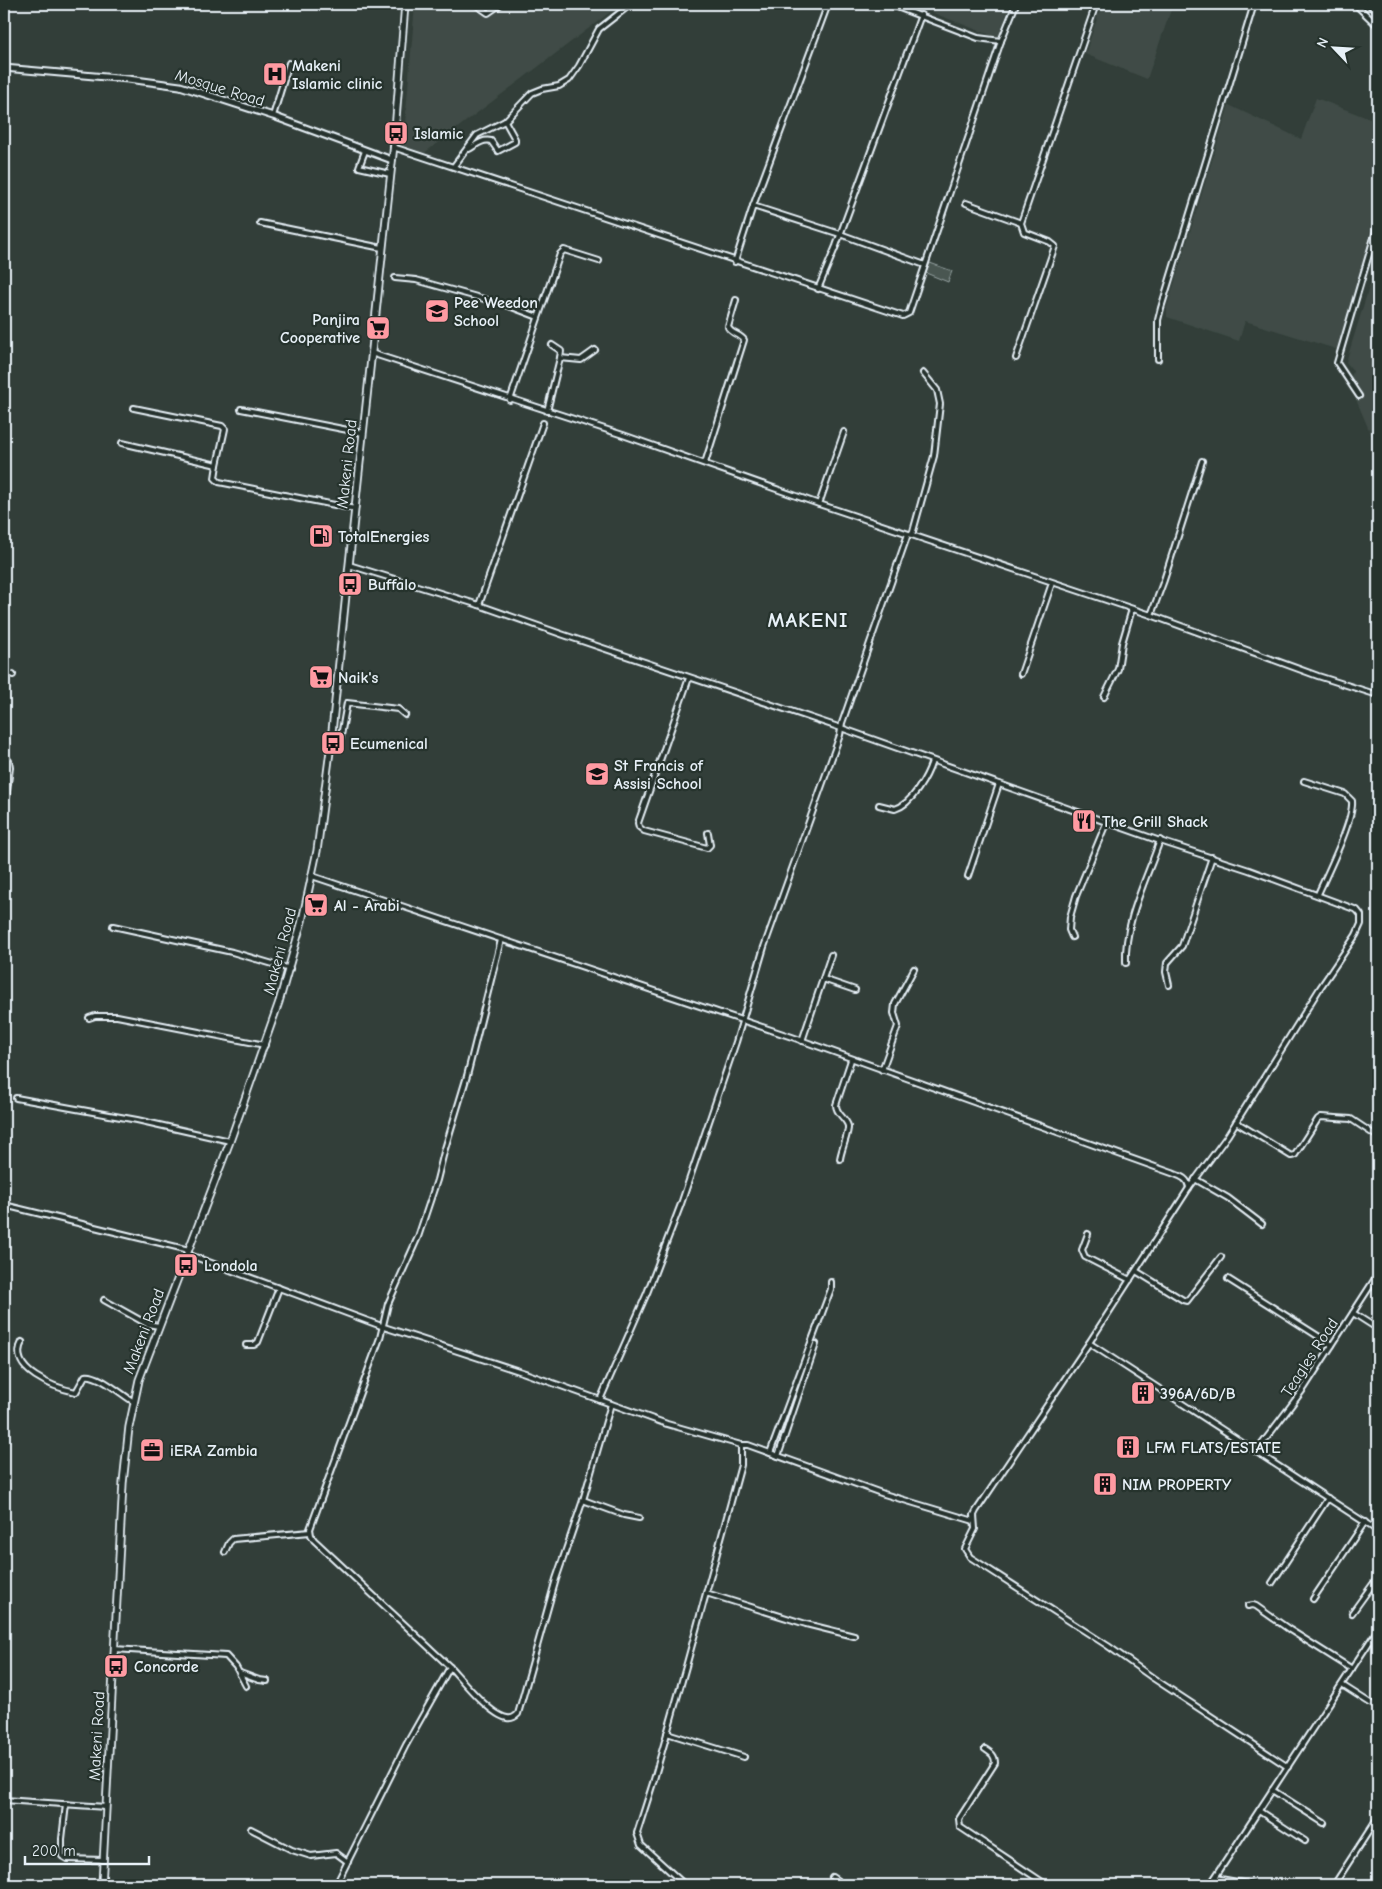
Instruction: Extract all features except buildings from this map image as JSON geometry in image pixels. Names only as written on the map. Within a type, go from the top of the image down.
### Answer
[{"type":"main road","name":"Makeni Road","points":[[102,1885],[125,1455],[134,1402],[139,1380],[230,1141],[290,969],[312,876],[322,818],[332,739],[392,160],[405,4]]},
{"type":"main road","points":[[1370,4],[1378,11]]},
{"type":"street","points":[[475,4],[488,12],[501,4]]},
{"type":"street","points":[[454,166],[477,135],[505,121],[532,93],[559,86],[569,80],[579,66],[599,29],[631,4]]},
{"type":"street","points":[[735,262],[753,206],[828,4]]},
{"type":"street","points":[[888,4],[978,38],[1001,41]]},
{"type":"street","points":[[393,147],[735,262],[903,316],[909,312],[1001,41],[1016,4]]},
{"type":"street","points":[[1016,358],[1054,246],[1050,242],[1024,232],[1021,223],[1096,4]]},
{"type":"street","points":[[1158,359],[1158,320],[1161,308],[1254,4]]},
{"type":"street","points":[[1355,4],[1378,26]]},
{"type":"street","points":[[818,289],[921,15]]},
{"type":"street","points":[[273,116],[289,64]]},
{"type":"street","name":"Mosque Road","points":[[4,68],[128,79],[180,86],[273,116],[392,160]]},
{"type":"street","points":[[465,152],[482,141],[491,141],[498,151],[515,142],[505,121]]},
{"type":"street","points":[[365,151],[359,167],[390,174]]},
{"type":"street","points":[[966,203],[1021,223]]},
{"type":"street","points":[[753,206],[840,234],[925,265]]},
{"type":"street","points":[[260,223],[382,248]]},
{"type":"street","points":[[1359,396],[1337,362],[1378,224]]},
{"type":"street","points":[[510,400],[562,251],[572,252],[599,261]]},
{"type":"street","points":[[395,278],[416,280],[509,306],[538,317]]},
{"type":"street","points":[[706,463],[744,340],[730,331],[728,327],[736,300]]},
{"type":"street","points":[[547,411],[560,358],[560,351],[552,345]]},
{"type":"street","points":[[560,358],[581,360],[595,350]]},
{"type":"street","points":[[371,353],[510,400],[623,434],[819,504],[1151,615],[1318,676],[1378,695]]},
{"type":"street","points":[[600,1400],[647,1293],[681,1204],[742,1021],[767,939],[910,535],[934,456],[940,404],[938,390],[923,373]]},
{"type":"street","points":[[134,408],[222,426],[225,429],[215,478],[219,482],[355,510]]},
{"type":"street","points":[[241,409],[363,433]]},
{"type":"street","points":[[479,605],[543,423]]},
{"type":"street","points":[[819,504],[844,432]]},
{"type":"street","points":[[122,443],[217,465]]},
{"type":"street","points":[[1151,615],[1202,461]]},
{"type":"street","points":[[349,565],[479,605],[689,678],[841,728],[1318,894],[1357,910],[1361,916],[1356,935],[1320,988],[1236,1122],[1189,1188],[1089,1344],[976,1511],[975,1529],[965,1549],[970,1557],[1108,1646],[1288,1767]]},
{"type":"street","points":[[1021,674],[1052,583]]},
{"type":"street","points":[[1104,696],[1118,669],[1122,643],[1132,609]]},
{"type":"street","points":[[4,672],[13,675]]},
{"type":"street","points":[[689,678],[638,823],[639,827],[644,830],[707,848],[710,845],[708,834]]},
{"type":"street","points":[[332,739],[340,741],[347,703],[398,709],[405,715]]},
{"type":"street","points":[[4,760],[9,761],[10,767],[4,816]]},
{"type":"street","points":[[879,805],[895,809],[905,804],[923,782],[932,761]]},
{"type":"street","points":[[1304,781],[1345,794],[1352,800],[1351,811],[1335,858],[1318,894]]},
{"type":"street","points":[[968,876],[999,784]]},
{"type":"street","points":[[1072,937],[1069,930],[1070,917],[1076,896],[1107,821]]},
{"type":"street","points":[[1126,963],[1126,945],[1136,908],[1160,840]]},
{"type":"street","points":[[1169,985],[1166,972],[1167,963],[1182,946],[1212,857]]},
{"type":"street","points":[[312,876],[802,1041],[851,1060],[1172,1172],[1189,1182],[1189,1188]]},
{"type":"street","points":[[112,926],[232,952],[290,969]]},
{"type":"street","points":[[501,940],[467,1076],[437,1180],[418,1237],[388,1304],[384,1326],[317,1508],[310,1532],[314,1540],[450,1667],[464,1684],[495,1712],[507,1718],[518,1714],[556,1579],[583,1500],[611,1404]]},
{"type":"street","points":[[802,1041],[831,955]]},
{"type":"street","points":[[882,1070],[898,1026],[894,1013],[895,1004],[914,968]]},
{"type":"street","points":[[823,979],[855,990]]},
{"type":"street","points":[[88,1018],[95,1016],[117,1016],[265,1045]]},
{"type":"street","points":[[840,1159],[841,1147],[846,1138],[848,1124],[836,1109],[836,1105],[851,1060]]},
{"type":"street","points":[[16,1098],[137,1120],[230,1141]]},
{"type":"street","points":[[1236,1122],[1291,1156],[1295,1154],[1319,1118],[1351,1119],[1378,1137]]},
{"type":"street","points":[[1196,1180],[1228,1198],[1262,1224]]},
{"type":"street","points":[[4,1205],[188,1252],[279,1288],[384,1326],[667,1424],[741,1445],[748,1445],[899,1499],[974,1521]]},
{"type":"street","points":[[1088,1234],[1082,1250],[1085,1257],[1130,1280]]},
{"type":"street","points":[[1136,1271],[1187,1301],[1221,1257]]},
{"type":"street","name":"Teagles Road","points":[[1256,1452],[1284,1417],[1378,1274]]},
{"type":"street","points":[[1228,1279],[1332,1345]]},
{"type":"street","points":[[770,1453],[831,1289],[831,1282]]},
{"type":"street","points":[[246,1345],[254,1345],[258,1342],[279,1288]]},
{"type":"street","points":[[104,1300],[147,1324],[159,1326]]},
{"type":"street","points":[[1353,1313],[1378,1329]]},
{"type":"street","points":[[22,1342],[18,1350],[19,1358],[28,1370],[39,1379],[76,1392],[85,1376],[93,1376],[134,1402]]},
{"type":"street","points":[[778,1456],[816,1344]]},
{"type":"street","points":[[1089,1344],[1378,1531]]},
{"type":"street","points":[[685,1885],[641,1845],[636,1835],[667,1733],[741,1465],[741,1445]]},
{"type":"street","points":[[1272,1583],[1328,1498]]},
{"type":"street","points":[[583,1500],[624,1515],[638,1518]]},
{"type":"street","points":[[1314,1599],[1365,1522]]},
{"type":"street","points":[[225,1552],[233,1539],[310,1532]]},
{"type":"street","points":[[1352,1613],[1378,1577]]},
{"type":"street","points":[[706,1593],[806,1624],[854,1636]]},
{"type":"street","points":[[1248,1606],[1256,1606],[1352,1669]]},
{"type":"street","points":[[1210,1885],[1378,1629]]},
{"type":"street","points":[[114,1649],[223,1655],[229,1658],[240,1673],[246,1686]]},
{"type":"street","points":[[336,1885],[406,1745],[450,1667]]},
{"type":"street","points":[[240,1673],[266,1681]]},
{"type":"street","points":[[1342,1685],[1378,1708]]},
{"type":"street","points":[[667,1733],[744,1757]]},
{"type":"street","points":[[985,1749],[993,1754],[996,1763],[959,1819],[960,1827],[1047,1885]]},
{"type":"street","points":[[1272,1790],[1324,1823]]},
{"type":"street","points":[[4,1800],[106,1807]]},
{"type":"street","points":[[66,1804],[62,1856],[67,1859],[103,1860]]},
{"type":"street","points":[[1259,1811],[1305,1841]]},
{"type":"street","points":[[1334,1885],[1378,1817]]},
{"type":"street","points":[[251,1829],[301,1853],[316,1856],[336,1853],[348,1862]]},
{"type":"street","points":[[832,1878],[844,1885]]},
{"type":"street","points":[[1215,1878],[1254,1885]]},
{"type":"shaded area","points":[[415,4],[621,4],[423,154],[403,148]]},
{"type":"shaded area","points":[[910,4],[1010,4],[998,38]]},
{"type":"shaded area","points":[[1102,4],[1173,4],[1147,79],[1085,54]]},
{"type":"shaded area","points":[[1316,98],[1378,122],[1378,217],[1339,350],[1245,321],[1239,341],[1167,317],[1167,307],[1229,105],[1301,139]]},
{"type":"shaded area","points":[[1378,258],[1378,451],[1349,383],[1353,371],[1346,362]]},
{"type":"shaded area","points":[[930,263],[952,271],[948,282],[926,273]]},
{"type":"place","name":"Makeni Islamic clinic","points":[[275,74]]},
{"type":"place","name":"Islamic","points":[[396,133]]},
{"type":"place","name":"Pee Weedon School","points":[[437,311]]},
{"type":"place","name":"Panjira Cooperative","points":[[378,328]]},
{"type":"place","name":"TotalEnergies","points":[[321,536]]},
{"type":"place","name":"Buffalo","points":[[350,584]]},
{"type":"place","name":"Naik's","points":[[321,677]]},
{"type":"place","name":"Ecumenical","points":[[333,743]]},
{"type":"place","name":"St Francis of Assisi School","points":[[597,774]]},
{"type":"place","name":"The Grill Shack","points":[[1084,821]]},
{"type":"place","name":"Al - Arabi","points":[[316,905]]},
{"type":"place","name":"Londola","points":[[186,1265]]},
{"type":"place","name":"396A/6D/B","points":[[1143,1393]]},
{"type":"place","name":"LFM FLATS/ESTATE","points":[[1128,1447]]},
{"type":"place","name":"iERA Zambia","points":[[152,1450]]},
{"type":"place","name":"NIM PROPERTY","points":[[1105,1484]]},
{"type":"place","name":"Concorde","points":[[116,1666]]},
{"type":"district","name":"MAKENI","points":[[808,620]]}]
